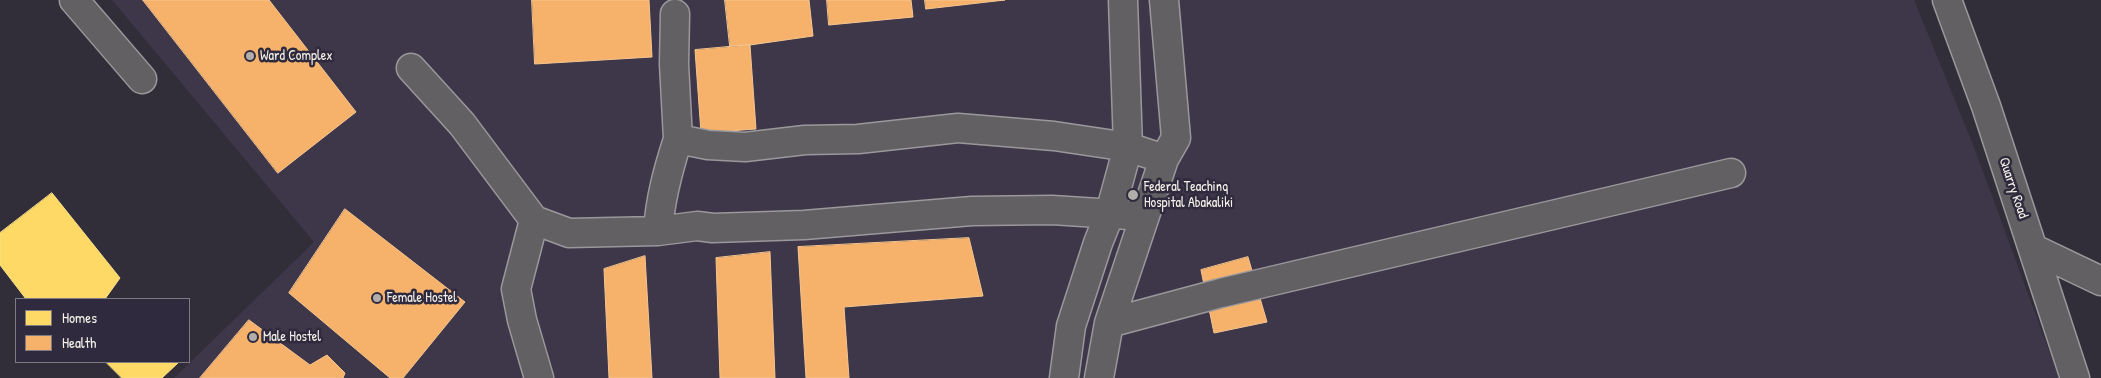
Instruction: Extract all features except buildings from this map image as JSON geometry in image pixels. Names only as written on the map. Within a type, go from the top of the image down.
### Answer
[{"type":"street","points":[[74,0],[142,78]]},
{"type":"street","points":[[1064,378],[1071,326],[1098,243],[1110,213],[1128,147],[1123,0]]},
{"type":"street","points":[[1099,378],[1109,323],[1164,159],[1176,138],[1164,0]]},
{"type":"street","name":"Quarry Road","points":[[1946,0],[1986,106],[2075,378]]},
{"type":"street","points":[[658,230],[659,209],[665,181],[678,139],[674,64],[675,14]]},
{"type":"street","points":[[411,68],[462,124],[534,220],[569,233],[658,230],[697,226],[713,228],[822,224],[972,211],[1052,210],[1145,216]]},
{"type":"street","points":[[678,139],[708,145],[745,146],[805,140],[858,139],[958,128],[1054,136],[1128,147],[1164,159]]},
{"type":"street","points":[[1109,323],[1221,293],[1731,172]]},
{"type":"street","points":[[534,220],[516,289],[522,320],[540,378]]},
{"type":"street","points":[[2034,249],[2101,281]]},
{"type":"shaded area","name":"Federal Teaching Hospital Abakaliki","points":[[112,0],[1914,0],[1974,147],[2059,378],[174,378],[314,242]]},
{"type":"place","name":"Ward Complex","points":[[250,56]]},
{"type":"place","name":"Federal Teaching Hospital Abakaliki","points":[[1133,195]]},
{"type":"place","name":"Female Hostel","points":[[377,298]]},
{"type":"place","name":"Male Hostel","points":[[253,337]]}]
